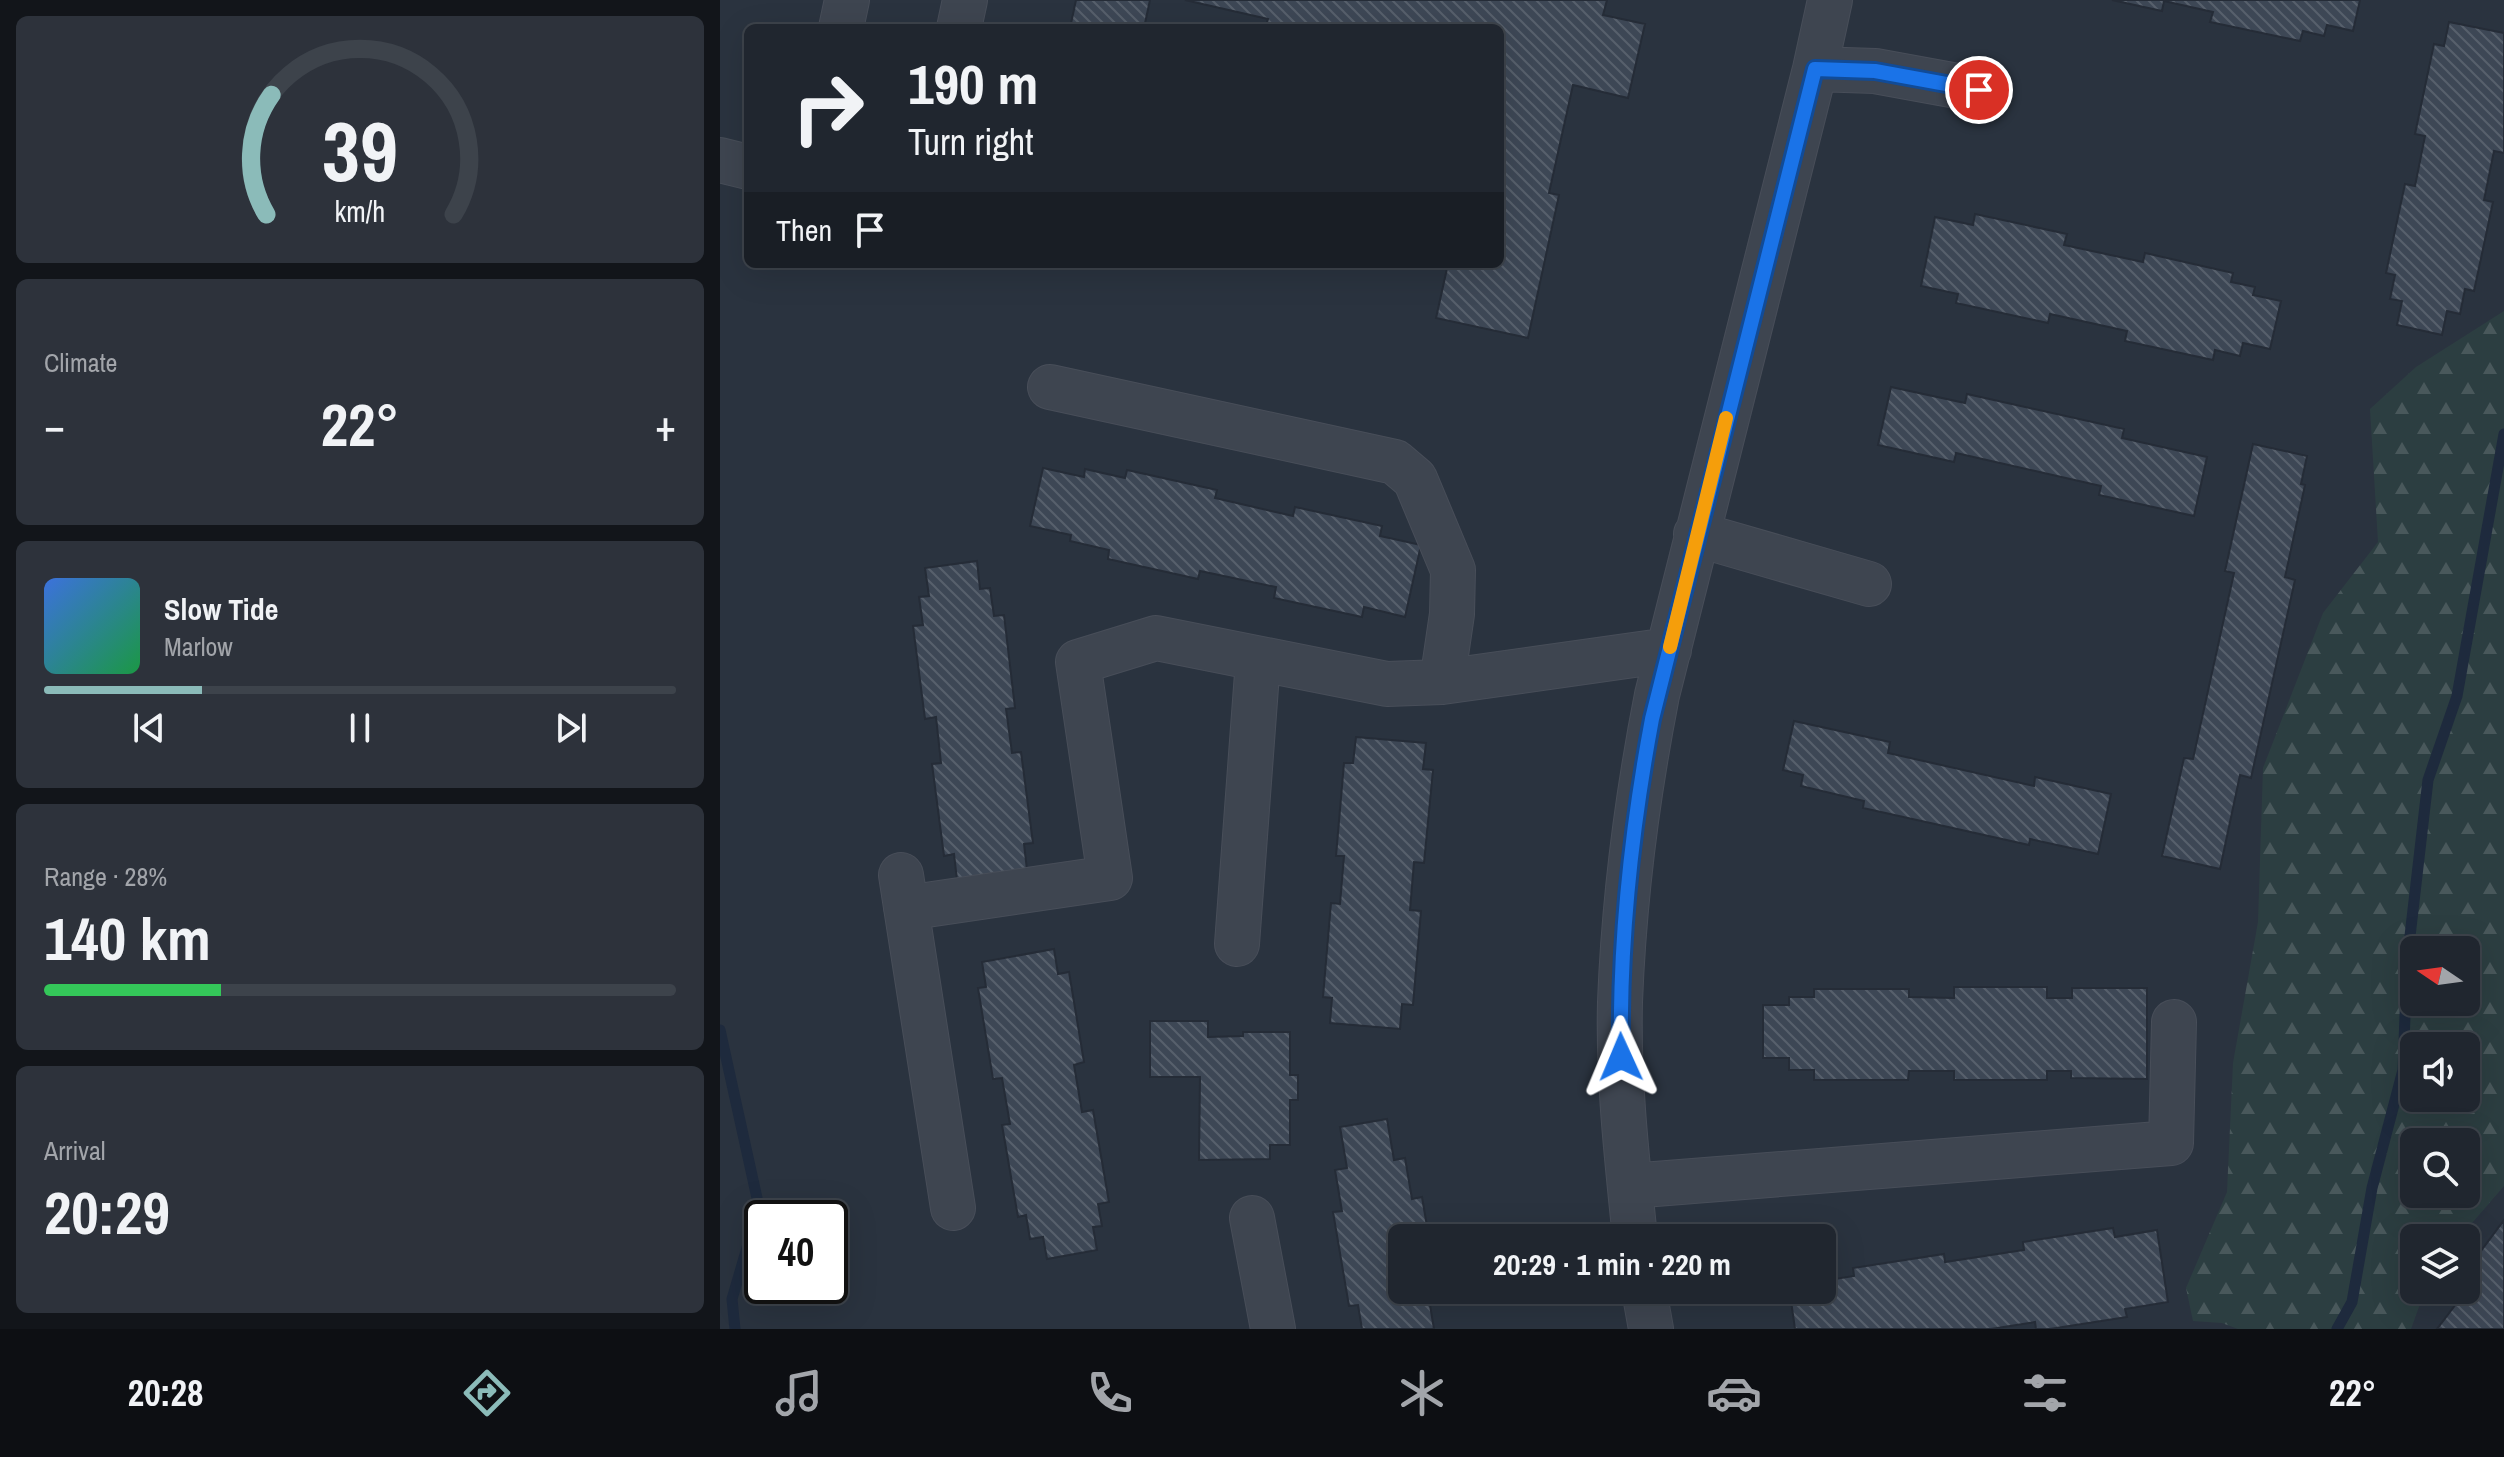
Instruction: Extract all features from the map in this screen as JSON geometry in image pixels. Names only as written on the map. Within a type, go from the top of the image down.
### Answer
[{"type":"street","points":[[842,24],[847,0]]},
{"type":"street","points":[[960,24],[965,0]]},
{"type":"street","points":[[1634,1224],[1622,1111],[1621,1020],[1626,898],[1638,793],[1657,695],[1830,0]]},
{"type":"street","points":[[1815,69],[1875,71],[1979,90]]},
{"type":"street","points":[[720,160],[744,166]]},
{"type":"street","points":[[1050,387],[1395,462],[1415,479],[1453,570],[1452,614],[1442,682]]},
{"type":"street","points":[[1696,534],[1869,584]]},
{"type":"street","points":[[953,1208],[904,891],[1110,878],[1078,662],[1156,638],[1387,684],[1442,682],[1669,650]]},
{"type":"street","points":[[1237,944],[1258,660]]},
{"type":"street","points":[[1630,1186],[2171,1143],[2174,1022]]},
{"type":"street","points":[[1252,1218],[1273,1329]]},
{"type":"street","points":[[1647,1304],[1651,1329]]},
{"type":"green space","points":[[2504,311],[2504,1186],[2471,1224],[2400,1224],[2400,1304],[2420,1304],[2411,1329],[2238,1329],[2222,1323],[2193,1321],[2186,1288],[2227,1192],[2233,1063],[2258,922],[2263,768],[2323,613],[2378,542],[2370,409],[2416,367]]},
{"type":"building","points":[[1076,0],[1150,0],[1145,24],[1071,24]]},
{"type":"building","points":[[1185,0],[1607,0],[1603,15],[1645,24],[1628,98],[1573,85],[1549,193],[1559,195],[1528,338],[1436,318],[1447,268],[1504,268],[1504,24],[1266,24],[1268,19]]},
{"type":"building","points":[[2112,0],[2360,0],[2353,31],[2327,25],[2324,36],[2303,31],[2300,41],[2210,22],[2213,12],[2164,1],[2162,11]]},
{"type":"building","points":[[2449,22],[2504,33],[2504,153],[2494,151],[2484,200],[2493,202],[2474,291],[2465,289],[2460,314],[2447,311],[2442,335],[2397,325],[2402,301],[2390,299],[2395,275],[2386,273],[2405,184],[2415,186],[2425,136],[2415,134],[2434,44],[2444,46]]},
{"type":"building","points":[[1975,214],[2067,234],[2064,245],[2143,262],[2145,253],[2233,273],[2231,282],[2255,287],[2253,295],[2281,301],[2270,349],[2243,343],[2240,356],[2215,350],[2213,360],[2125,341],[2127,331],[2050,314],[2048,323],[1956,303],[1958,294],[1921,286],[1935,217],[1973,225]]},
{"type":"building","points":[[1891,387],[1965,403],[1967,394],[2124,429],[2122,438],[2207,457],[2194,516],[2099,495],[2101,486],[1956,453],[1954,462],[1878,445]]},
{"type":"building","points":[[2253,444],[2307,456],[2301,484],[2305,485],[2285,577],[2295,580],[2251,778],[2240,775],[2220,869],[2162,856],[2184,758],[2193,759],[2234,573],[2225,571]]},
{"type":"building","points":[[1043,468],[1084,477],[1085,469],[1125,478],[1127,470],[1217,490],[1215,498],[1293,516],[1295,507],[1382,526],[1380,536],[1421,545],[1405,617],[1364,607],[1362,617],[1274,598],[1276,587],[1200,571],[1198,579],[1108,559],[1109,550],[1070,541],[1071,535],[1030,526]]},
{"type":"building","points":[[977,561],[980,589],[990,588],[994,616],[1004,615],[1015,708],[1006,709],[1012,753],[1021,752],[1033,843],[1024,844],[1027,870],[957,880],[954,854],[944,856],[932,764],[941,763],[936,717],[925,719],[913,626],[923,625],[919,597],[929,596],[925,568]]},
{"type":"building","points":[[1794,721],[1890,742],[1888,753],[2034,786],[2035,777],[2111,794],[2098,854],[2030,839],[2029,845],[1863,808],[1864,801],[1801,786],[1803,775],[1783,770]]},
{"type":"building","points":[[1356,737],[1426,743],[1423,769],[1433,770],[1424,863],[1414,862],[1410,910],[1421,911],[1413,1005],[1402,1004],[1400,1029],[1330,1023],[1332,998],[1323,997],[1331,903],[1340,904],[1344,856],[1336,856],[1344,763],[1353,763]]},
{"type":"building","points":[[1054,949],[1058,974],[1069,972],[1084,1062],[1074,1065],[1082,1112],[1093,1110],[1109,1202],[1098,1204],[1102,1226],[1093,1227],[1097,1250],[1047,1259],[1043,1237],[1030,1239],[1026,1215],[1018,1217],[1002,1125],[1010,1124],[1002,1078],[993,1079],[978,988],[986,987],[982,962]]},
{"type":"building","points":[[1954,987],[2047,987],[2047,998],[2072,998],[2072,988],[2147,988],[2147,1079],[2071,1078],[2071,1071],[2047,1071],[2047,1080],[1954,1080],[1954,1071],[1909,1071],[1908,1080],[1814,1080],[1814,1070],[1789,1070],[1789,1058],[1763,1058],[1763,1005],[1789,1005],[1789,997],[1814,997],[1814,989],[1909,989],[1909,997],[1954,998]]},
{"type":"building","points":[[1150,1021],[1208,1021],[1208,1037],[1243,1036],[1243,1032],[1290,1032],[1290,1075],[1298,1075],[1298,1100],[1290,1100],[1290,1145],[1270,1145],[1270,1159],[1199,1160],[1200,1077],[1150,1077]]},
{"type":"building","points":[[1387,1119],[1394,1160],[1405,1158],[1412,1199],[1422,1197],[1427,1224],[1388,1224],[1388,1304],[1430,1304],[1434,1329],[1362,1329],[1358,1305],[1349,1306],[1333,1212],[1342,1211],[1335,1170],[1347,1168],[1340,1127]]},
{"type":"building","points":[[2504,1220],[2504,1329],[2437,1329],[2456,1304],[2480,1304],[2480,1252]]},
{"type":"building","points":[[2113,1228],[2115,1237],[2157,1230],[2168,1302],[2125,1309],[2127,1317],[2050,1329],[2036,1329],[2035,1322],[1991,1329],[1795,1329],[1791,1304],[1836,1304],[1836,1279],[1854,1276],[1853,1268],[1944,1254],[1945,1262],[2024,1250],[2023,1242]]},
{"type":"waterway","points":[[2337,1329],[2352,1302],[2372,1188],[2403,1070],[2407,962],[2428,780],[2457,696],[2504,434]]},
{"type":"waterway","points":[[720,1030],[759,1207],[732,1299],[735,1329]]},
{"type":"slow traffic","points":[[1670,647],[1726,418]]},
{"type":"route","points":[[1621,1057],[1620,1004],[1626,898],[1638,793],[1652,719],[1815,69],[1875,71],[1979,90]]}]
